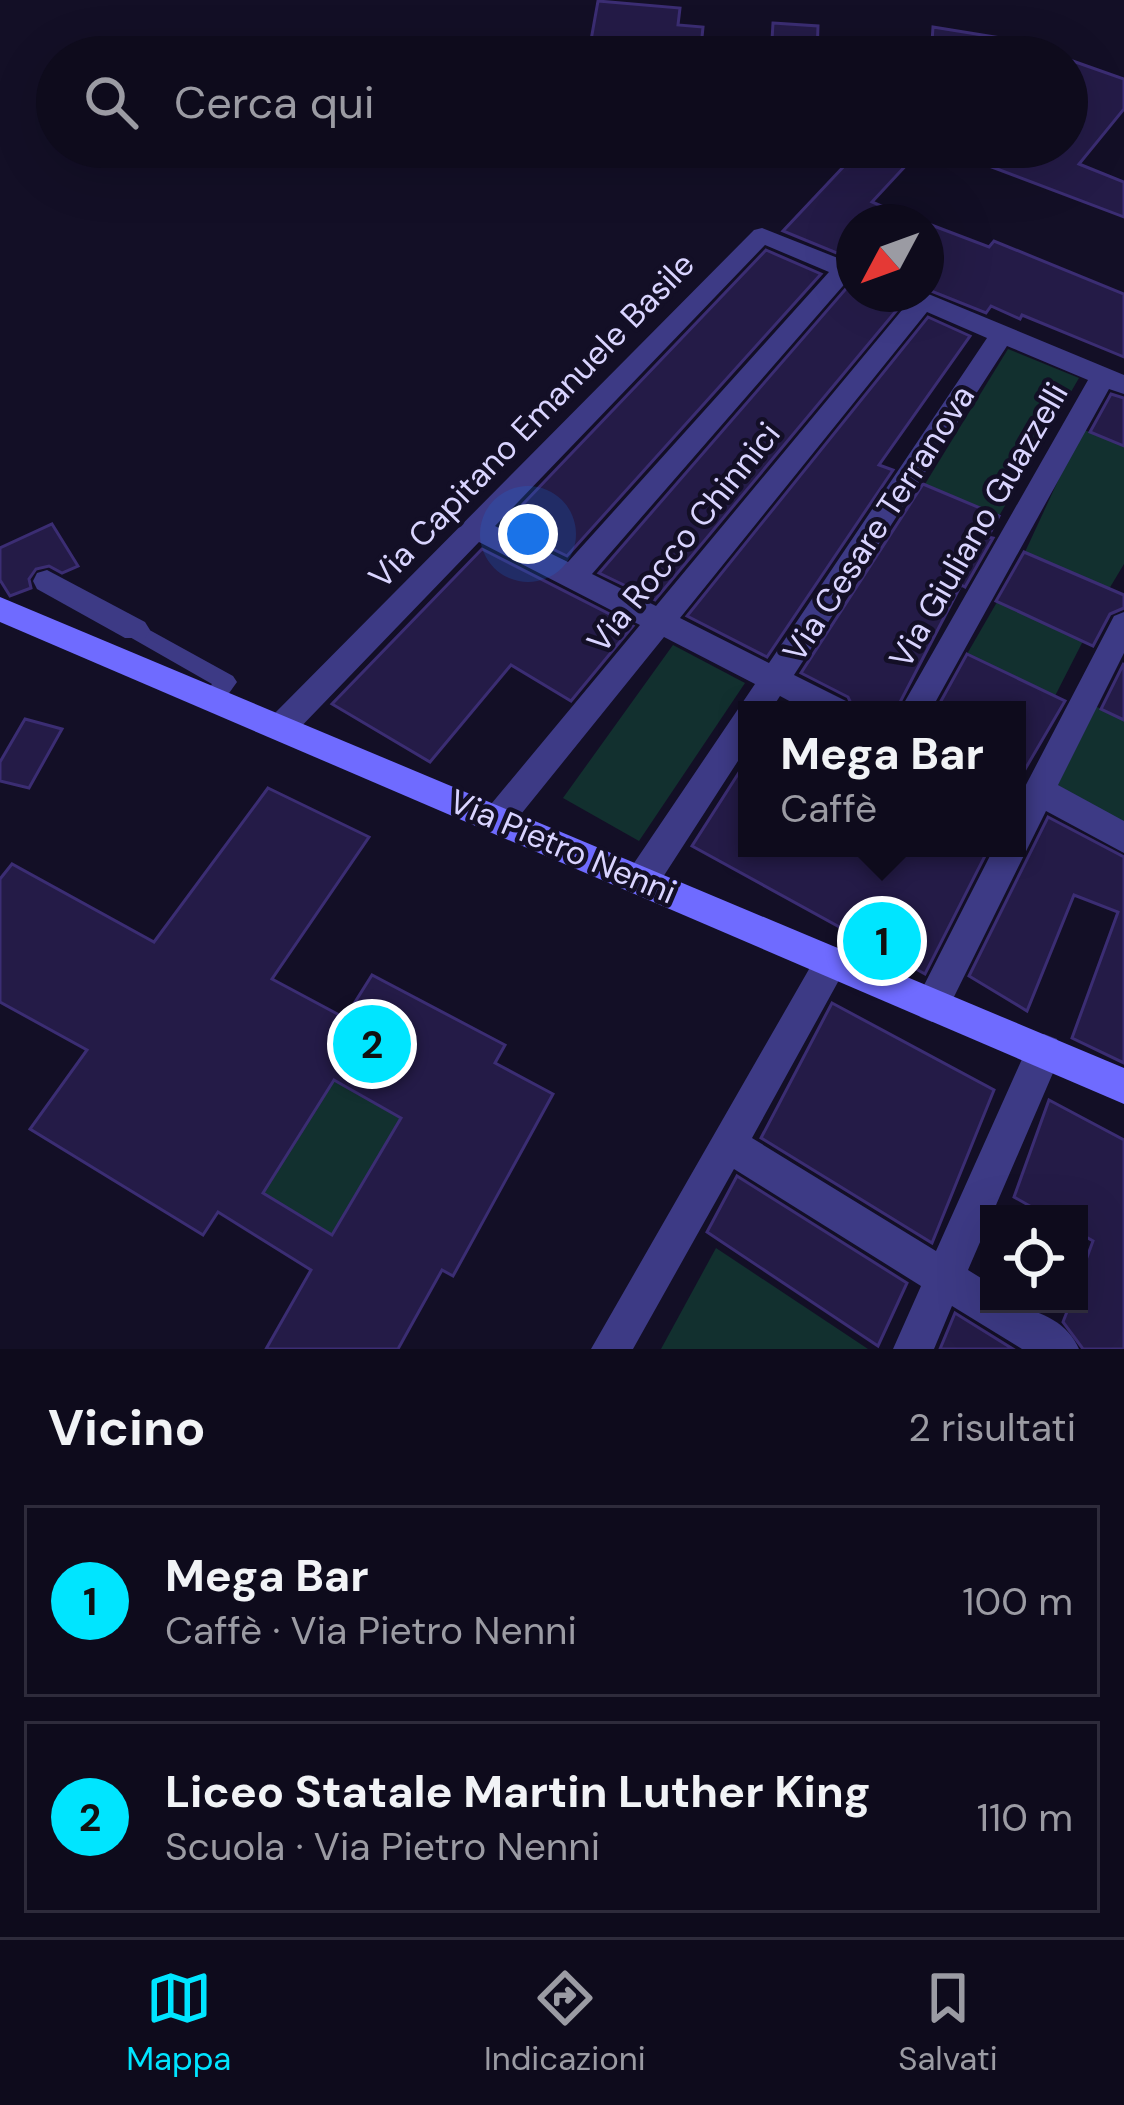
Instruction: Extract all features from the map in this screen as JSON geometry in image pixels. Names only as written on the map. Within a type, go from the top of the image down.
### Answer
[{"type":"main road","name":"Via Pietro Nenni","points":[[0,609],[1124,1086]]},
{"type":"street","name":"Via Capitano Emanuele Basile","points":[[282,726],[762,235],[836,266]]},
{"type":"street","points":[[572,578],[836,285]]},
{"type":"street","points":[[944,311],[1114,380]]},
{"type":"street","name":"Via Rocco Chinnici","points":[[498,819],[903,312]]},
{"type":"street","name":"Via Cesare Terranova","points":[[760,701],[1002,335]]},
{"type":"street","name":"Via Giuliano Guazzelli","points":[[919,701],[1114,380]]},
{"type":"street","points":[[475,528],[817,701]]},
{"type":"street","points":[[47,580],[135,630]]},
{"type":"street","points":[[1124,624],[1026,809],[1124,838]]},
{"type":"street","points":[[642,880],[738,735]]},
{"type":"street","points":[[932,1004],[1006,857]]},
{"type":"street","points":[[611,1349],[832,962]]},
{"type":"street","points":[[914,1349],[1044,1052]]},
{"type":"street","points":[[728,1144],[1059,1349]]},
{"type":"lane","points":[[135,630],[226,682],[214,697]]},
{"type":"green space","points":[[1008,349],[1079,378],[999,516],[925,484]]},
{"type":"green space","points":[[1082,429],[1124,446],[1124,564],[1109,589],[1025,552]]},
{"type":"green space","points":[[997,602],[1083,641],[1055,696],[967,654]]},
{"type":"green space","points":[[673,645],[745,683],[639,841],[563,798]]},
{"type":"green space","points":[[1091,704],[1124,720],[1124,822],[1052,782]]},
{"type":"green space","points":[[334,1080],[401,1118],[332,1235],[263,1193]]},
{"type":"green space","points":[[716,1248],[868,1349],[661,1349]]},
{"type":"building","points":[[598,1],[680,8],[678,25],[703,27],[702,36],[592,36]]},
{"type":"building","points":[[773,23],[818,26],[818,36],[772,36]]},
{"type":"building","points":[[933,27],[988,36],[932,36]]},
{"type":"building","points":[[1088,66],[1124,79],[1124,109],[1088,153]]},
{"type":"building","points":[[842,168],[904,168],[872,202],[877,204],[836,204],[836,253],[783,231]]},
{"type":"building","points":[[994,168],[1088,168],[1124,182],[1124,217]]},
{"type":"building","points":[[944,230],[989,247],[994,241],[1124,294],[1124,357],[1022,315],[1020,319],[991,306],[986,313],[944,296]]},
{"type":"building","points":[[766,250],[821,274],[567,556],[503,525]]},
{"type":"building","points":[[836,300],[836,312],[895,312],[655,600],[599,573]]},
{"type":"building","points":[[928,317],[970,336],[879,465],[893,470],[767,657],[687,616]]},
{"type":"building","points":[[1111,394],[1124,398],[1124,446],[1090,432]]},
{"type":"building","points":[[923,484],[999,516],[988,537],[993,538],[965,587],[961,585],[901,701],[850,701],[801,673]]},
{"type":"building","points":[[52,524],[78,566],[62,573],[49,566],[36,569],[29,579],[31,588],[10,596],[0,580],[0,548]]},
{"type":"building","points":[[482,549],[633,626],[571,701],[511,665],[430,762],[332,704]]},
{"type":"building","points":[[1024,552],[1124,595],[1124,608],[1110,614],[1093,646],[996,601]]},
{"type":"building","points":[[967,654],[1065,701],[1026,768],[1026,701],[941,701]]},
{"type":"building","points":[[1124,663],[1124,720],[1101,709]]},
{"type":"building","points":[[25,719],[62,729],[29,788],[0,781],[0,762]]},
{"type":"building","points":[[738,774],[738,857],[984,857],[925,974],[692,846]]},
{"type":"building","points":[[268,788],[369,837],[272,979],[345,1018],[372,975],[505,1045],[495,1063],[553,1094],[453,1276],[442,1270],[398,1349],[266,1349],[311,1270],[218,1212],[203,1235],[30,1129],[87,1050],[0,1002],[0,879],[12,864],[154,942]],"holes":[[[334,1080],[401,1118],[332,1235],[263,1193]]]},
{"type":"building","points":[[1048,817],[1124,857],[1124,1063],[1072,1038],[1118,912],[1074,895],[1027,1011],[969,976]]},
{"type":"building","points":[[832,1003],[994,1090],[932,1243],[761,1138]]},
{"type":"building","points":[[1049,1100],[1124,1140],[1124,1349],[1083,1349],[1063,1322],[1066,1313],[1088,1313],[1088,1255],[1093,1241],[1088,1238],[1088,1205],[1028,1205],[1014,1197]]},
{"type":"building","points":[[737,1176],[907,1283],[878,1346],[707,1232]]},
{"type":"building","points":[[955,1313],[1013,1349],[940,1349]]},
{"type":"place","name":"Mega Bar","points":[[882,941]]},
{"type":"place","name":"Liceo Statale Martin Luther King","points":[[372,1044]]}]
